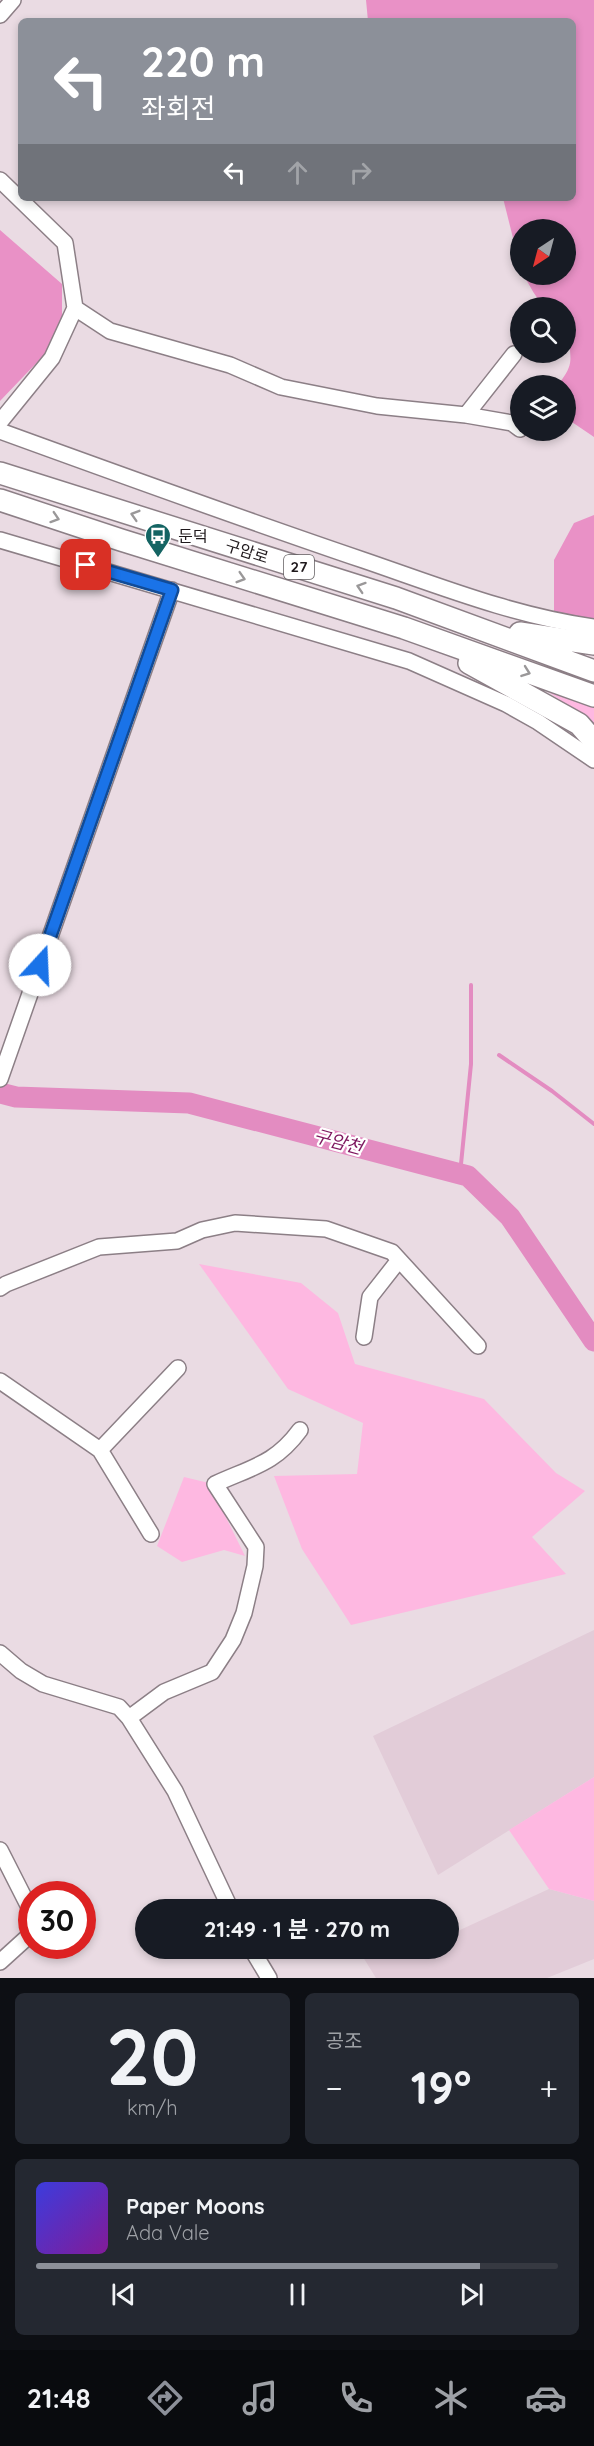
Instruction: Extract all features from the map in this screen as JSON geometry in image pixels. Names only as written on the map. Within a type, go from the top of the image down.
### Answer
[{"type":"highway","name":"구암로","points":[[0,473],[396,598],[594,671]]},
{"type":"highway","name":"구암로","points":[[0,500],[390,624],[594,696]]},
{"type":"highway","points":[[396,598],[522,634],[594,644]]},
{"type":"highway","points":[[390,624],[475,665],[579,724],[594,741]]},
{"type":"street","points":[[0,15],[13,0]]},
{"type":"street","points":[[0,180],[18,197]]},
{"type":"street","points":[[0,422],[52,358],[75,308],[65,243],[22,201]]},
{"type":"street","points":[[75,308],[110,332],[230,365],[281,387],[377,406],[466,415],[510,423]]},
{"type":"street","points":[[466,415],[510,359]]},
{"type":"street","points":[[0,431],[201,505],[468,597],[573,624],[594,627]]},
{"type":"street","points":[[0,540],[409,661],[506,704],[594,760]]},
{"type":"street","points":[[1,1077],[172,590]]},
{"type":"street","points":[[0,1288],[99,1247],[177,1241],[202,1230],[235,1223],[326,1229],[392,1252],[478,1346]]},
{"type":"street","points":[[364,1337],[370,1297],[399,1260]]},
{"type":"street","points":[[100,1450],[178,1368]]},
{"type":"street","points":[[0,1380],[100,1450],[151,1534]]},
{"type":"street","points":[[129,1718],[165,1692],[212,1672],[233,1640],[255,1566],[256,1547],[216,1484],[266,1463],[290,1443],[300,1430]]},
{"type":"street","points":[[0,1653],[21,1671],[43,1684],[119,1707],[129,1718],[175,1791],[226,1899]]},
{"type":"street","points":[[0,1850],[18,1885]]},
{"type":"street","points":[[0,1962],[18,1946]]},
{"type":"street","points":[[257,1959],[268,1978]]},
{"type":"shaded area","points":[[366,0],[594,0],[594,437],[576,425],[576,375],[564,375],[569,363],[576,363],[576,297],[537,297],[529,285],[576,285],[576,219],[510,219],[510,226],[504,201],[576,201],[576,18],[368,18]]},
{"type":"shaded area","points":[[0,230],[62,284],[62,320],[46,353],[0,401]]},
{"type":"shaded area","points":[[594,515],[594,619],[554,613],[554,560],[574,523]]},
{"type":"shaded area","points":[[540,686],[594,705],[594,724]]},
{"type":"shaded area","points":[[199,1264],[301,1283],[338,1313],[355,1364],[484,1399],[556,1473],[585,1491],[532,1537],[566,1574],[351,1625],[302,1549],[274,1476],[357,1474],[363,1423],[288,1389]]},
{"type":"shaded area","points":[[184,1477],[209,1483],[245,1556],[224,1550],[182,1562],[157,1546]]},
{"type":"shaded area","points":[[594,1630],[594,1777],[438,1875],[373,1736]]},
{"type":"shaded area","points":[[594,1777],[594,1901],[549,1889],[509,1830]]},
{"type":"shaded area","points":[[549,1889],[594,1901],[594,1959],[547,1978],[376,1978],[364,1959],[459,1959],[459,1930]]},
{"type":"waterway","points":[[460,1174],[471,1064],[471,985]]},
{"type":"waterway","points":[[499,1055],[552,1091],[594,1124]]},
{"type":"waterway","name":"구암천","points":[[0,1093],[16,1097],[189,1103],[468,1176],[510,1217],[594,1341]]},
{"type":"place","name":"둔덕","points":[[158,559]]},
{"type":"route","points":[[40,965],[172,590],[86,565]]}]
